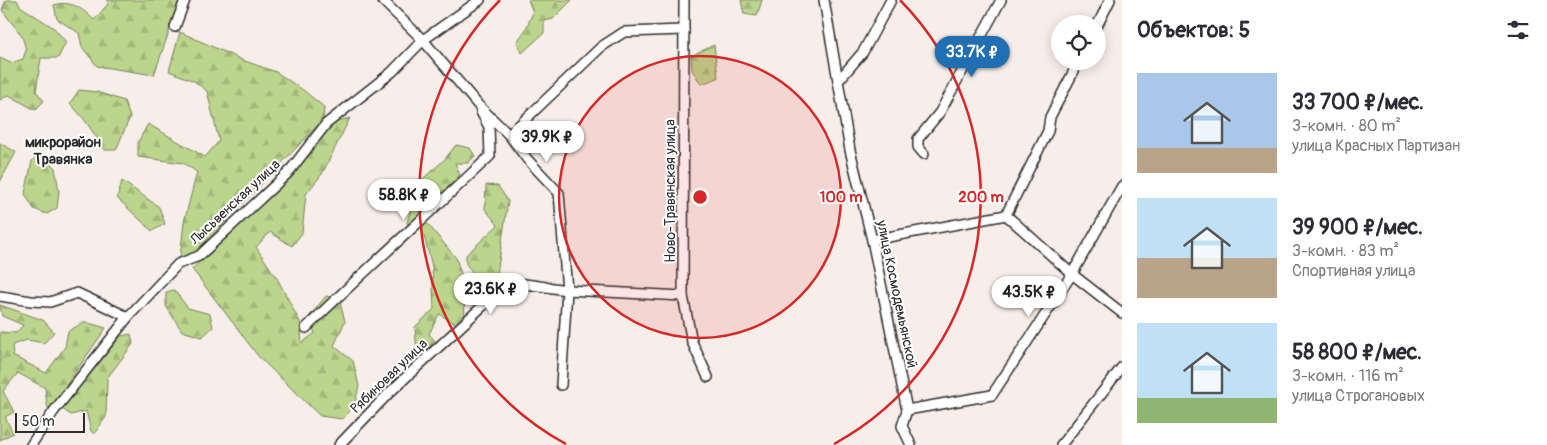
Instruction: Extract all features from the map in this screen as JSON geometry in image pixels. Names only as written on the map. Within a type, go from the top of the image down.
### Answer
[{"type":"street","points":[[175,27],[185,0]]},
{"type":"street","points":[[382,0],[423,40],[478,105],[509,135],[527,159],[559,194],[567,290],[560,385]]},
{"type":"street","name":"Лысьвенская улица","points":[[31,445],[54,411],[128,317],[178,264],[199,256],[288,173],[326,124],[392,72],[423,40],[480,0]]},
{"type":"street","name":"Ново-Травянская улица","points":[[684,0],[683,296],[692,342],[708,377]]},
{"type":"street","name":"улица Космодемьянской","points":[[824,0],[850,150],[872,240],[907,410],[902,426],[911,445]]},
{"type":"street","points":[[838,81],[863,52],[891,0]]},
{"type":"street","points":[[924,154],[918,147],[918,139],[940,112],[1001,0]]},
{"type":"street","points":[[1102,15],[1110,0]]},
{"type":"street","points":[[509,135],[601,47],[624,32],[684,30]]},
{"type":"street","points":[[1006,216],[1048,131],[1050,117],[1074,70]]},
{"type":"street","points":[[306,328],[361,274],[490,156],[489,127],[478,105]]},
{"type":"street","points":[[907,410],[992,396],[1072,274],[1122,186]]},
{"type":"street","points":[[872,240],[1006,216]]},
{"type":"street","points":[[1006,216],[1072,274],[1122,313]]},
{"type":"street","name":"Рябиновая улица","points":[[338,445],[389,393],[501,289],[518,283],[567,290],[683,296]]},
{"type":"street","points":[[0,296],[50,302],[77,294],[128,317]]},
{"type":"street","points":[[1061,445],[1122,367]]},
{"type":"green space","points":[[6,0],[17,0],[20,6],[54,28],[66,42],[58,58],[41,58],[36,91],[44,101],[35,110],[9,95],[0,100],[0,58],[11,63],[23,59],[26,50],[22,36],[2,10]]},
{"type":"green space","points":[[107,0],[180,0],[154,75],[97,66],[82,47],[79,33],[57,19],[54,5],[71,4],[94,20],[108,4]]},
{"type":"green space","points":[[528,0],[572,0],[553,19],[544,21],[544,33],[522,53],[517,42],[526,29],[533,12]]},
{"type":"green space","points":[[741,0],[762,0],[757,16],[744,14]]},
{"type":"green space","points":[[180,32],[242,60],[276,72],[324,107],[323,120],[197,251],[180,258],[184,222],[197,172],[183,163],[138,157],[138,142],[148,124],[205,157],[219,141],[207,91],[194,81],[169,71]]},
{"type":"green space","points":[[714,45],[718,78],[701,84],[692,70],[691,56]]},
{"type":"green space","points":[[79,90],[97,92],[124,101],[130,117],[116,150],[105,150],[84,119],[70,103]]},
{"type":"green space","points":[[350,118],[322,174],[306,194],[302,233],[292,246],[270,232],[256,247],[278,280],[300,322],[302,343],[315,333],[308,318],[326,296],[339,299],[345,321],[334,346],[353,361],[359,386],[355,403],[343,419],[320,416],[258,356],[192,269],[290,178],[333,123]]},
{"type":"green space","points":[[0,143],[16,152],[0,182]]},
{"type":"green space","points":[[456,145],[470,148],[475,156],[468,163],[455,163],[460,175],[409,226],[407,223],[417,184],[444,160]]},
{"type":"green space","points":[[40,152],[55,168],[59,191],[57,208],[47,214],[34,209],[25,194],[32,161]]},
{"type":"green space","points":[[122,181],[159,207],[165,224],[152,231],[117,198]]},
{"type":"green space","points":[[486,185],[498,186],[508,201],[495,288],[488,291],[466,264],[466,255],[498,225],[485,209]]},
{"type":"green space","points":[[427,223],[456,258],[463,280],[465,318],[456,324],[439,314],[429,334],[436,342],[417,356],[415,327],[434,309],[432,266],[422,229]]},
{"type":"green space","points":[[174,290],[188,308],[210,314],[213,327],[202,337],[182,331],[166,306],[166,292]]},
{"type":"green space","points":[[0,305],[43,320],[54,332],[44,343],[27,340],[12,345],[13,356],[46,373],[65,347],[68,331],[85,322],[106,328],[49,410],[45,388],[18,373],[3,391],[14,412],[5,417],[13,433],[0,440],[0,332],[16,333],[23,325],[2,316]]},
{"type":"green space","points":[[131,334],[133,344],[107,378],[106,417],[94,434],[91,431],[86,411],[71,415],[62,409],[121,336]]},
{"type":"district","name":"микрорайон Травянка","points":[[63,150]]}]
